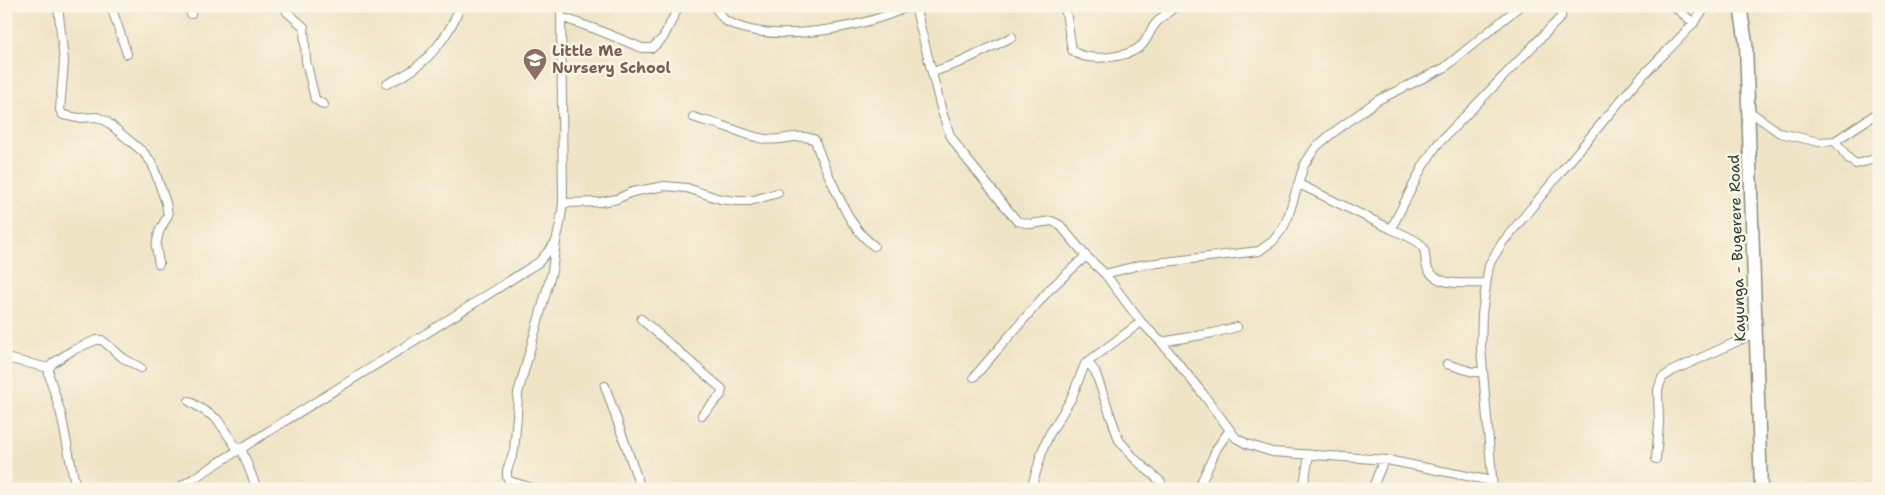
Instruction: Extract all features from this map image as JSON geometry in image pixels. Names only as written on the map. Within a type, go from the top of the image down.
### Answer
[{"type":"main road","name":"Kayunga - Bugerere Road","points":[[1740,6],[1746,43],[1760,489]]},
{"type":"street","points":[[58,6],[64,61],[60,110],[63,115],[70,117],[97,117],[106,121],[152,163],[166,203],[168,215],[159,232],[156,246],[159,264]]},
{"type":"street","points":[[111,6],[127,54]]},
{"type":"street","points":[[286,6],[287,12],[304,27],[306,61],[315,99],[324,105]]},
{"type":"street","points":[[387,84],[414,69],[430,54],[443,38],[460,6]]},
{"type":"street","points":[[536,489],[509,481],[507,470],[514,451],[518,416],[518,393],[552,271],[563,203],[561,6]]},
{"type":"street","points":[[561,17],[642,48],[652,48],[663,38],[679,6]]},
{"type":"street","points":[[714,6],[726,21],[745,29],[772,34],[800,33],[876,20],[909,6]]},
{"type":"street","points":[[915,6],[942,112],[950,135],[961,152],[1017,221],[1030,224],[1052,221],[1060,225],[1086,256],[1105,274],[1141,322],[1161,342],[1236,438],[1272,452],[1384,460],[1492,485],[1483,372],[1482,323],[1485,284],[1490,263],[1502,243],[1646,72],[1694,23],[1706,6]]},
{"type":"street","points":[[1065,6],[1072,50],[1076,54],[1083,56],[1102,58],[1132,52],[1142,45],[1154,24],[1176,6]]},
{"type":"street","points":[[1105,274],[1140,265],[1259,252],[1273,241],[1283,228],[1304,165],[1316,148],[1330,135],[1378,100],[1444,68],[1520,6]]},
{"type":"street","points":[[1391,229],[1432,151],[1561,17],[1556,6]]},
{"type":"street","points":[[1673,6],[1694,23]]},
{"type":"street","points":[[933,72],[961,62],[1012,37]]},
{"type":"street","points":[[1748,111],[1780,133],[1819,142],[1835,141],[1879,112]]},
{"type":"street","points":[[693,117],[707,123],[721,125],[767,140],[802,136],[815,140],[845,213],[858,232],[874,246]]},
{"type":"street","points":[[1835,141],[1849,160],[1856,164],[1879,158]]},
{"type":"street","points":[[1299,184],[1420,243],[1425,251],[1427,266],[1432,276],[1450,282],[1485,284]]},
{"type":"street","points":[[563,203],[601,202],[632,192],[665,186],[687,188],[720,199],[736,201],[750,201],[778,194]]},
{"type":"street","points":[[177,489],[355,377],[404,349],[539,262],[556,242]]},
{"type":"street","points":[[974,377],[1036,304],[1086,256]]},
{"type":"street","points":[[641,319],[722,389],[721,395],[702,415]]},
{"type":"street","points":[[1031,489],[1049,435],[1071,398],[1087,362],[1141,322]]},
{"type":"street","points":[[1161,342],[1237,327]]},
{"type":"street","points":[[1656,458],[1660,424],[1658,390],[1662,378],[1672,371],[1756,333]]},
{"type":"street","points":[[76,489],[61,414],[49,375],[49,368],[53,363],[73,350],[96,340],[102,340],[123,358],[141,368]]},
{"type":"street","points":[[6,358],[49,368]]},
{"type":"street","points":[[1087,362],[1095,371],[1119,440],[1135,459],[1162,482]]},
{"type":"street","points":[[1448,364],[1472,372],[1483,372]]},
{"type":"street","points":[[605,386],[641,489]]},
{"type":"street","points":[[189,401],[217,419],[240,449],[256,489]]},
{"type":"street","points":[[1201,483],[1218,448],[1229,431]]},
{"type":"street","points":[[1304,489],[1309,455]]},
{"type":"street","points":[[1372,489],[1384,460]]},
{"type":"place","name":"Little Me Nursery School","points":[[535,81]]}]
